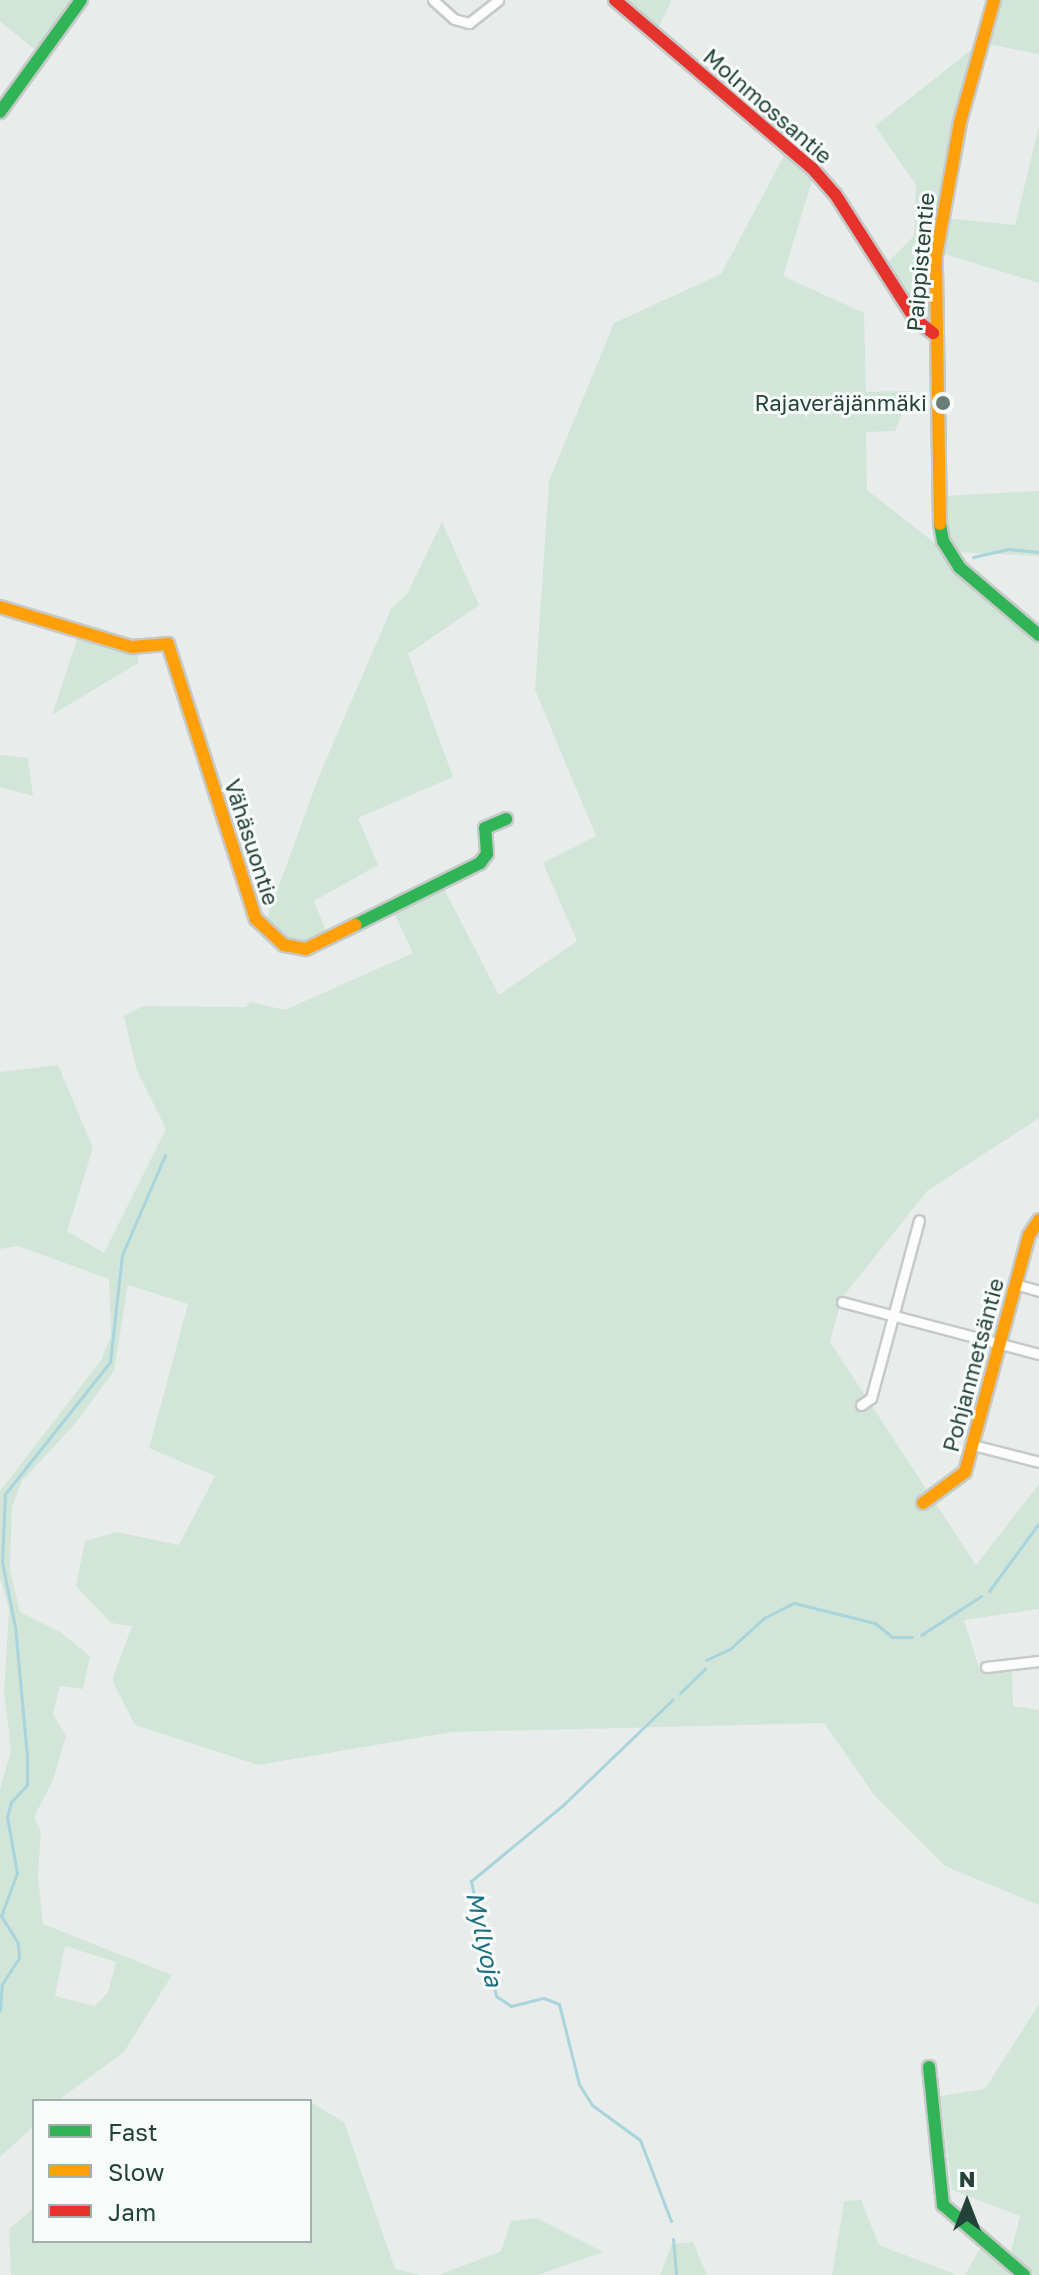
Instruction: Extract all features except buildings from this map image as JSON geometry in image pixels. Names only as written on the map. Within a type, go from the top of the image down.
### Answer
[{"type":"street","points":[[0,112],[81,0]]},
{"type":"street","points":[[433,0],[454,19],[469,23],[498,0]]},
{"type":"street","name":"Molnmossantie","points":[[615,0],[812,168],[835,194],[915,319],[933,333]]},
{"type":"street","name":"Paippistentie","points":[[994,0],[947,181],[933,333],[938,514],[943,541],[959,567],[1039,635]]},
{"type":"street","name":"Vähäsuontie","points":[[0,607],[132,647],[168,644],[256,919],[284,945],[306,949],[480,863],[487,854],[485,828],[506,819]]},
{"type":"street","points":[[861,1405],[871,1398],[919,1220]]},
{"type":"street","name":"Pohjanmetsäntie","points":[[923,1503],[959,1479],[973,1445],[1015,1284],[1039,1220]]},
{"type":"street","points":[[1015,1284],[1039,1291]]},
{"type":"street","points":[[842,1302],[1039,1354]]},
{"type":"street","points":[[973,1445],[1039,1462]]},
{"type":"street","points":[[986,1667],[1039,1661]]},
{"type":"street","points":[[929,2067],[943,2205],[1024,2275]]},
{"type":"green space","points":[[0,0],[73,0],[35,50],[0,21]]},
{"type":"green space","points":[[623,0],[672,0],[658,28]]},
{"type":"green space","points":[[1000,0],[1039,0],[1039,54],[988,44]]},
{"type":"green space","points":[[976,46],[943,180],[929,325],[886,264],[914,236],[916,185],[875,126]]},
{"type":"green space","points":[[1039,126],[1039,283],[941,253],[945,218],[1015,225]]},
{"type":"green space","points":[[787,150],[814,174],[783,276],[864,313],[866,392],[911,391],[895,431],[866,432],[867,490],[940,547],[1039,641],[1039,1118],[927,1191],[842,1298],[830,1342],[976,1565],[1039,1484],[1039,1609],[964,1620],[981,1674],[1012,1670],[1013,1706],[1039,1710],[1039,1905],[945,1866],[875,1796],[824,1723],[452,1732],[258,1765],[135,1725],[112,1680],[132,1626],[111,1623],[76,1586],[85,1541],[117,1532],[179,1545],[215,1476],[149,1448],[188,1304],[128,1285],[114,1371],[74,1425],[22,1481],[12,1507],[10,1570],[20,1612],[60,1632],[90,1656],[83,1689],[60,1686],[53,1714],[66,1736],[53,1780],[34,1817],[41,1832],[38,1876],[43,1924],[172,1975],[124,2052],[60,2099],[32,2099],[32,2128],[0,2157],[0,1790],[11,1750],[4,1692],[9,1610],[0,1577],[0,1491],[101,1360],[111,1336],[109,1279],[18,1246],[0,1249],[0,1072],[58,1065],[93,1148],[67,1231],[104,1253],[166,1129],[137,1071],[124,1016],[143,1006],[245,1007],[251,1002],[285,1010],[413,953],[393,911],[443,887],[499,995],[577,941],[543,863],[596,836],[535,690],[549,481],[614,323],[721,274]],"holes":[[[65,1946],[116,1962],[108,1992],[95,2006],[55,1996]]]},
{"type":"green space","points":[[1039,491],[1039,556],[954,552],[944,528],[943,496]]},
{"type":"green space","points":[[442,522],[479,605],[408,654],[453,777],[358,818],[378,865],[314,901],[327,934],[305,945],[284,942],[265,924],[319,776],[391,609],[407,594]]},
{"type":"green space","points":[[78,636],[138,653],[138,663],[52,715]]},
{"type":"green space","points":[[0,755],[28,758],[33,796],[0,787]]},
{"type":"green space","points":[[1039,2004],[1039,2275],[1034,2275],[1010,2256],[1020,2216],[952,2190],[940,2096],[985,2089]]},
{"type":"green space","points":[[312,2103],[344,2122],[395,2269],[421,2275],[11,2275],[9,2229],[32,2210],[32,2243],[312,2243]]},
{"type":"green space","points":[[861,2200],[879,2245],[957,2275],[832,2275],[844,2201]]},
{"type":"green space","points":[[537,2218],[603,2252],[538,2275],[439,2275],[501,2251],[511,2221]]},
{"type":"green space","points":[[693,2242],[707,2275],[660,2275],[672,2244]]},
{"type":"green space","points":[[983,2243],[1010,2271],[1009,2275],[965,2275]]},
{"type":"waterway","name":"Myllyoja","points":[[973,557],[1009,549],[1039,552]]},
{"type":"waterway","points":[[0,2010],[2,1984],[19,1958],[18,1943],[1,1916],[17,1873],[7,1817],[11,1802],[27,1785],[15,1627],[2,1562],[5,1494],[110,1362],[122,1255],[165,1155]]},
{"type":"waterway","name":"Myllyoja","points":[[989,1591],[1039,1523]]},
{"type":"waterway","name":"Myllyoja","points":[[921,1635],[981,1596]]},
{"type":"waterway","name":"Myllyoja","points":[[706,1660],[730,1649],[764,1618],[794,1603],[875,1623],[892,1637],[912,1637]]},
{"type":"waterway","name":"Myllyoja","points":[[680,1693],[705,1669]]},
{"type":"waterway","name":"Myllyoja","points":[[671,2221],[640,2140],[592,2105],[579,2084],[559,2004],[543,1998],[511,2006],[496,1996],[471,1881],[562,1806],[673,1699]]},
{"type":"waterway","name":"Myllyoja","points":[[673,2239],[676,2275]]},
{"type":"traffic: fast","points":[[0,112],[81,0]]},
{"type":"traffic: fast","points":[[940,524],[943,541],[959,567],[1039,635]]},
{"type":"traffic: fast","points":[[355,925],[480,863],[487,854],[485,828],[506,819]]},
{"type":"traffic: fast","points":[[929,2067],[943,2205],[1024,2275]]},
{"type":"traffic: slow","points":[[940,524],[936,256],[960,122],[994,0]]},
{"type":"traffic: slow","points":[[0,607],[132,647],[168,644],[256,919],[284,945],[306,949],[355,925]]},
{"type":"traffic: slow","points":[[923,1503],[965,1472],[1029,1235],[1039,1220]]},
{"type":"traffic: jam","points":[[615,0],[812,168],[835,194],[915,319],[933,333]]},
{"type":"place","name":"Rajaveräjänmäki","points":[[943,403]]}]
